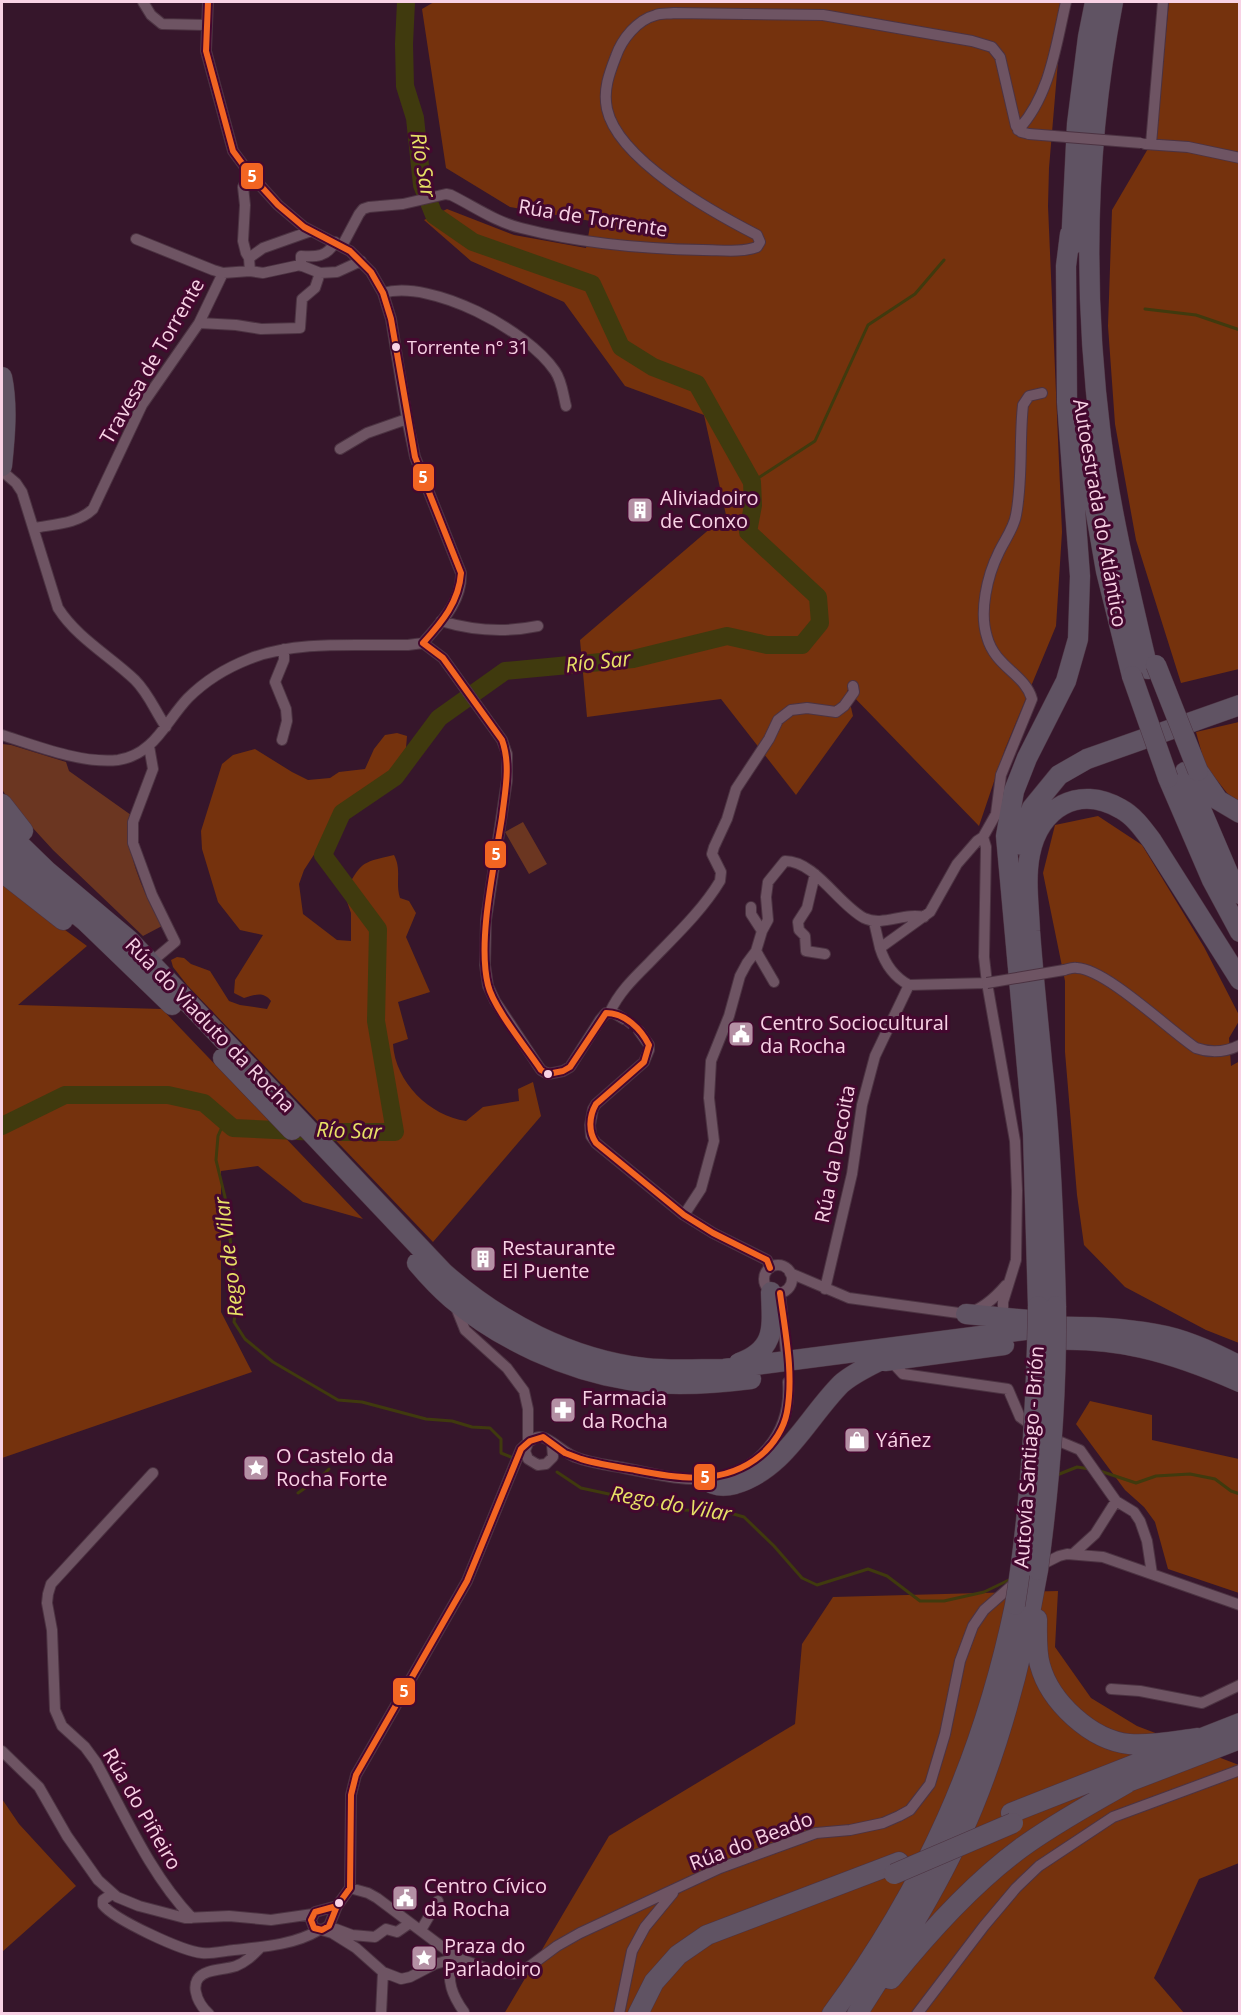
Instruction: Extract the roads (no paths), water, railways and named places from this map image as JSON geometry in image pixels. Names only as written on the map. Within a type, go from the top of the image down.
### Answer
[{"type":"highway","name":"Autoestrada do Atlántico","points":[[1095,2],[1088,37],[1077,124],[1070,234],[1078,399],[1083,445],[1106,571],[1184,774],[1239,894]]},
{"type":"highway","name":"Autoestrada do Atlántico","points":[[1113,2],[1093,147],[1089,296],[1101,439],[1145,670]]},
{"type":"highway","points":[[1008,858],[1006,836],[1014,791],[1027,758],[1066,681],[1078,639],[1080,576],[1067,402],[1065,266],[1070,234]]},
{"type":"highway","points":[[2,377],[5,400],[4,472]]},
{"type":"highway","points":[[1145,670],[1184,774],[1239,813]]},
{"type":"highway","points":[[1008,858],[1018,816],[1026,798],[1052,768],[1083,749],[1239,697]]},
{"type":"highway","points":[[1031,954],[1020,866],[1024,828],[1032,808],[1048,787],[1059,775],[1087,759],[1239,705]]},
{"type":"highway","name":"Autoestrada do Atlántico","points":[[1184,774],[1212,880],[1239,932]]},
{"type":"highway","points":[[1031,954],[1028,874],[1030,854],[1037,830],[1047,815],[1058,806],[1090,798],[1108,802],[1123,810],[1136,821],[1152,841],[1239,980]]},
{"type":"highway","points":[[2,804],[27,835],[114,915],[129,940]]},
{"type":"highway","name":"Rúa do Viaduto da Rocha","points":[[2,824],[47,871],[129,940],[150,963],[174,998],[440,1278],[452,1299],[514,1340],[560,1362],[628,1380],[720,1383],[884,1361],[1050,1333]]},
{"type":"highway","name":"Rúa do Viaduto da Rocha","points":[[2,850],[85,921],[151,983],[174,998]]},
{"type":"highway","name":"Autovía Santiago - Brión","points":[[858,2013],[932,1891],[972,1808],[999,1735],[1036,1594],[1052,1447],[1056,1344],[1047,1306],[1008,858]]},
{"type":"highway","points":[[2,872],[93,943],[151,983]]},
{"type":"highway","name":"Autovía Santiago - Brión","points":[[832,2013],[870,1961],[904,1906],[942,1831],[963,1784],[994,1692],[1015,1605],[1032,1469],[1054,1208],[1049,1126],[1031,954]]},
{"type":"highway","name":"Rúa do Viaduto da Rocha","points":[[440,1278],[521,1329],[572,1351],[646,1368],[724,1369],[1050,1333]]},
{"type":"highway","points":[[724,1369],[752,1358],[765,1347],[772,1327],[776,1292]]},
{"type":"highway","points":[[966,1314],[1065,1320],[1078,1326]]},
{"type":"highway","points":[[1050,1333],[1078,1326],[1166,1336],[1210,1351],[1239,1366]]},
{"type":"highway","points":[[1050,1333],[1167,1353],[1239,1382]]},
{"type":"highway","points":[[705,1479],[710,1484],[728,1486],[761,1472],[788,1447],[844,1381],[884,1361]]},
{"type":"highway","points":[[1036,1594],[1040,1665],[1054,1695],[1066,1710],[1085,1726],[1127,1744],[1153,1744],[1198,1738]]},
{"type":"highway","points":[[649,2013],[670,1977],[687,1959],[713,1943],[1239,1722]]},
{"type":"highway","points":[[1012,1818],[1127,1783],[1239,1739]]},
{"type":"highway","points":[[858,2013],[944,1918],[989,1874],[1019,1849],[1058,1823],[1127,1783]]},
{"type":"highway","points":[[638,2013],[654,1982],[678,1955],[708,1935],[896,1868]]},
{"type":"street","points":[[143,2],[151,15],[162,24],[206,25]]},
{"type":"street","points":[[208,2],[206,51],[233,151],[278,205],[311,231],[338,244],[361,261],[371,272],[383,293],[392,319],[407,419],[419,468],[461,573],[457,598],[423,643]]},
{"type":"street","points":[[1066,2],[1044,88],[1027,121],[1024,132],[1207,150],[1239,158]]},
{"type":"street","points":[[1146,144],[1162,2]]},
{"type":"street","name":"Rúa de Torrente","points":[[338,244],[363,209],[433,196],[452,195],[498,220],[521,228],[635,247],[741,251],[755,248],[760,242],[757,235],[708,208],[638,159],[613,125],[607,110],[606,94],[611,69],[628,34],[640,23],[655,15],[683,13],[823,15],[987,45],[995,50],[999,57],[1015,123],[1024,132]]},
{"type":"street","points":[[250,174],[243,187],[245,205],[243,241],[249,258],[250,271]]},
{"type":"street","points":[[249,258],[263,248],[311,231]]},
{"type":"street","points":[[136,239],[177,257],[224,273],[250,271],[263,273],[301,266],[320,273],[337,272],[361,261]]},
{"type":"street","points":[[301,266],[301,256],[323,255],[338,244]]},
{"type":"street","name":"Travesa de Torrente","points":[[34,528],[74,521],[85,516],[93,508],[142,405],[199,323],[224,273]]},
{"type":"street","points":[[199,323],[261,329],[300,328],[302,298],[315,288],[320,273]]},
{"type":"street","points":[[383,293],[412,290],[456,302],[493,319],[518,336],[550,364],[561,384],[566,406]]},
{"type":"street","points":[[880,948],[930,912],[957,864],[983,837],[996,814],[1001,775],[1032,699],[1029,688],[997,659],[987,639],[983,618],[989,581],[997,556],[1016,518],[1020,484],[1023,405],[1029,396],[1042,393]]},
{"type":"street","points":[[340,448],[367,433],[407,419]]},
{"type":"street","points":[[4,472],[20,487],[62,615],[76,631],[142,687],[166,726]]},
{"type":"street","points":[[441,621],[488,631],[538,626]]},
{"type":"street","points":[[2,736],[69,754],[107,759],[124,758],[149,746],[188,698],[217,674],[250,658],[284,649],[423,643],[439,654],[455,674],[502,740],[507,753],[508,764],[484,938],[486,975],[492,994],[541,1070],[548,1074],[570,1067],[600,1020],[610,1012],[624,989],[675,936],[720,881],[721,872],[712,854],[714,847],[727,819],[736,789],[769,739],[778,720],[791,710],[807,708],[836,712],[844,706],[854,692],[853,686]]},
{"type":"street","points":[[282,740],[287,721],[286,709],[275,682],[285,660],[284,649]]},
{"type":"street","points":[[149,746],[153,769],[133,822],[133,843],[152,895],[175,942],[150,963]]},
{"type":"street","points":[[983,837],[986,846],[984,957],[1001,1073],[1015,1141],[1016,1260],[1003,1302],[1004,1312],[1008,1318]]},
{"type":"street","points":[[684,1215],[701,1188],[714,1142],[709,1098],[711,1061],[729,1016],[740,976],[756,951],[768,920],[766,897],[768,882],[784,861],[794,862],[815,874],[854,911],[874,922],[915,915],[924,917]]},
{"type":"street","points":[[815,874],[807,908],[798,922],[799,930],[805,936],[806,951],[825,954]]},
{"type":"street","points":[[751,907],[751,914],[762,931]]},
{"type":"street","points":[[874,922],[884,961],[901,981],[909,985],[987,983],[1077,968],[1097,975],[1124,992],[1196,1048],[1214,1051],[1239,1047]]},
{"type":"street","points":[[756,951],[774,982]]},
{"type":"street","name":"Rúa da Decoita","points":[[825,1289],[852,1174],[862,1105],[875,1056],[909,985]]},
{"type":"street","points":[[610,1012],[624,1019]]},
{"type":"street","points":[[639,1031],[648,1045],[647,1057],[596,1104],[590,1120],[591,1136],[620,1164],[684,1215],[713,1233],[767,1260],[770,1268]]},
{"type":"street","points":[[790,1273],[790,1285],[786,1291],[776,1292],[768,1289],[764,1275],[774,1266],[783,1267],[790,1273],[849,1298],[966,1314],[979,1309],[997,1296],[1010,1281]]},
{"type":"street","points":[[776,1292],[786,1352]]},
{"type":"street","points":[[452,1299],[465,1330],[507,1368],[524,1391],[528,1409],[526,1455],[534,1464]]},
{"type":"street","points":[[884,1361],[903,1374],[1008,1389],[1020,1417],[1042,1434],[1080,1450],[1116,1501],[1129,1508],[1140,1521],[1147,1540],[1152,1574]]},
{"type":"street","points":[[503,1493],[516,1474],[534,1464],[542,1465],[550,1460],[575,1458],[664,1476],[705,1479],[725,1476],[741,1470],[768,1449],[779,1433],[788,1404],[788,1382]]},
{"type":"street","points":[[112,1894],[103,1900],[102,1905],[129,1923],[189,1950],[203,1953],[259,1949],[320,1925],[350,1888],[351,1795],[356,1775],[467,1581],[518,1453],[536,1437],[540,1437],[575,1458]]},
{"type":"street","points":[[550,1460],[554,1453],[552,1444]]},
{"type":"street","name":"Rúa do Piñeiro","points":[[153,1473],[51,1584],[47,1603],[52,1630],[55,1710],[62,1726],[85,1747],[96,1762],[152,1864],[176,1901],[192,1918]]},
{"type":"street","points":[[1073,1554],[1095,1534],[1116,1501]]},
{"type":"street","points":[[1095,1534],[1095,1543],[1103,1557]]},
{"type":"street","name":"Rúa do Beado","points":[[350,1888],[368,1893],[421,1930],[454,1959],[490,1970],[514,1974],[526,1969],[557,1946],[580,1933],[720,1868],[816,1833],[850,1830],[884,1823],[910,1810],[930,1784],[937,1764],[965,1643],[977,1619],[1022,1576],[1059,1556],[1073,1554],[1103,1557],[1239,1605]]},
{"type":"street","points":[[1112,1689],[1140,1691],[1202,1703],[1239,1685]]},
{"type":"street","points":[[2,1750],[39,1787],[67,1836],[98,1880],[112,1894],[139,1906],[166,1914],[192,1918],[230,1917],[271,1920],[297,1917],[352,1935],[375,1937],[386,1929],[397,1932],[410,1923]]},
{"type":"street","points":[[917,2013],[984,1926],[1016,1888],[1039,1866],[1113,1817],[1239,1770]]},
{"type":"street","points":[[619,2013],[632,1951],[645,1927],[675,1890]]},
{"type":"street","points":[[421,1930],[438,1901]]},
{"type":"street","points":[[320,1925],[356,1948],[383,1972],[401,1979],[410,1977],[435,1964],[454,1959],[449,1984],[464,2012]]},
{"type":"street","points":[[209,2013],[197,2000],[194,1988],[199,1977],[209,1971],[235,1966],[249,1959],[259,1949]]},
{"type":"street","points":[[381,2013],[383,1972]]},
{"type":"waterway","name":"Río Sar","points":[[2,1126],[65,1095],[168,1095],[204,1103],[233,1128],[318,1132],[395,1132],[376,1021],[378,929],[323,855],[342,813],[395,777],[439,718],[505,671],[633,659],[727,636],[767,645],[802,645],[820,623],[818,597],[748,532],[753,505],[752,482],[697,384],[653,367],[621,347],[592,284],[473,242],[434,215],[422,185],[415,118],[405,86],[406,2]]},
{"type":"waterway","points":[[752,482],[815,441],[868,325],[915,294],[944,260]]},
{"type":"waterway","points":[[1145,309],[1196,315],[1240,330]]},
{"type":"waterway","name":"Rego de Vilar","points":[[225,1120],[218,1136],[216,1160],[225,1197],[237,1297],[234,1322],[245,1339],[273,1362],[338,1400],[362,1402],[426,1419],[490,1428],[501,1439],[501,1453],[511,1457]]},
{"type":"waterway","name":"Rego do Vilar","points":[[1057,1475],[1077,1467],[1090,1469]]},
{"type":"waterway","points":[[298,1493],[329,1469]]},
{"type":"waterway","name":"Rego do Vilar","points":[[1100,1471],[1136,1483],[1156,1476],[1190,1474],[1215,1479],[1231,1491],[1240,1494]]},
{"type":"waterway","name":"Rego do Vilar","points":[[557,1472],[581,1488],[683,1510],[723,1511],[744,1517],[802,1578],[817,1585],[868,1569],[887,1576],[920,1601],[944,1601],[984,1592],[1011,1579]]},
{"type":"tunnel","points":[[624,1019],[639,1031]]},
{"type":"place","name":"Torrente n° 31","points":[[396,347]]},
{"type":"place","name":"Aliviadoiro de Conxo","points":[[640,510]]},
{"type":"place","name":"Centro Sociocultural da Rocha","points":[[741,1034]]},
{"type":"place","name":"Restaurante El Puente","points":[[483,1259]]},
{"type":"place","name":"Farmacia da Rocha","points":[[563,1410]]},
{"type":"place","name":"Yáñez","points":[[857,1440]]},
{"type":"place","name":"O Castelo da Rocha Forte","points":[[256,1468]]},
{"type":"place","name":"Centro Cívico da Rocha","points":[[405,1898]]},
{"type":"place","name":"Praza do Parladoiro","points":[[424,1958]]}]
